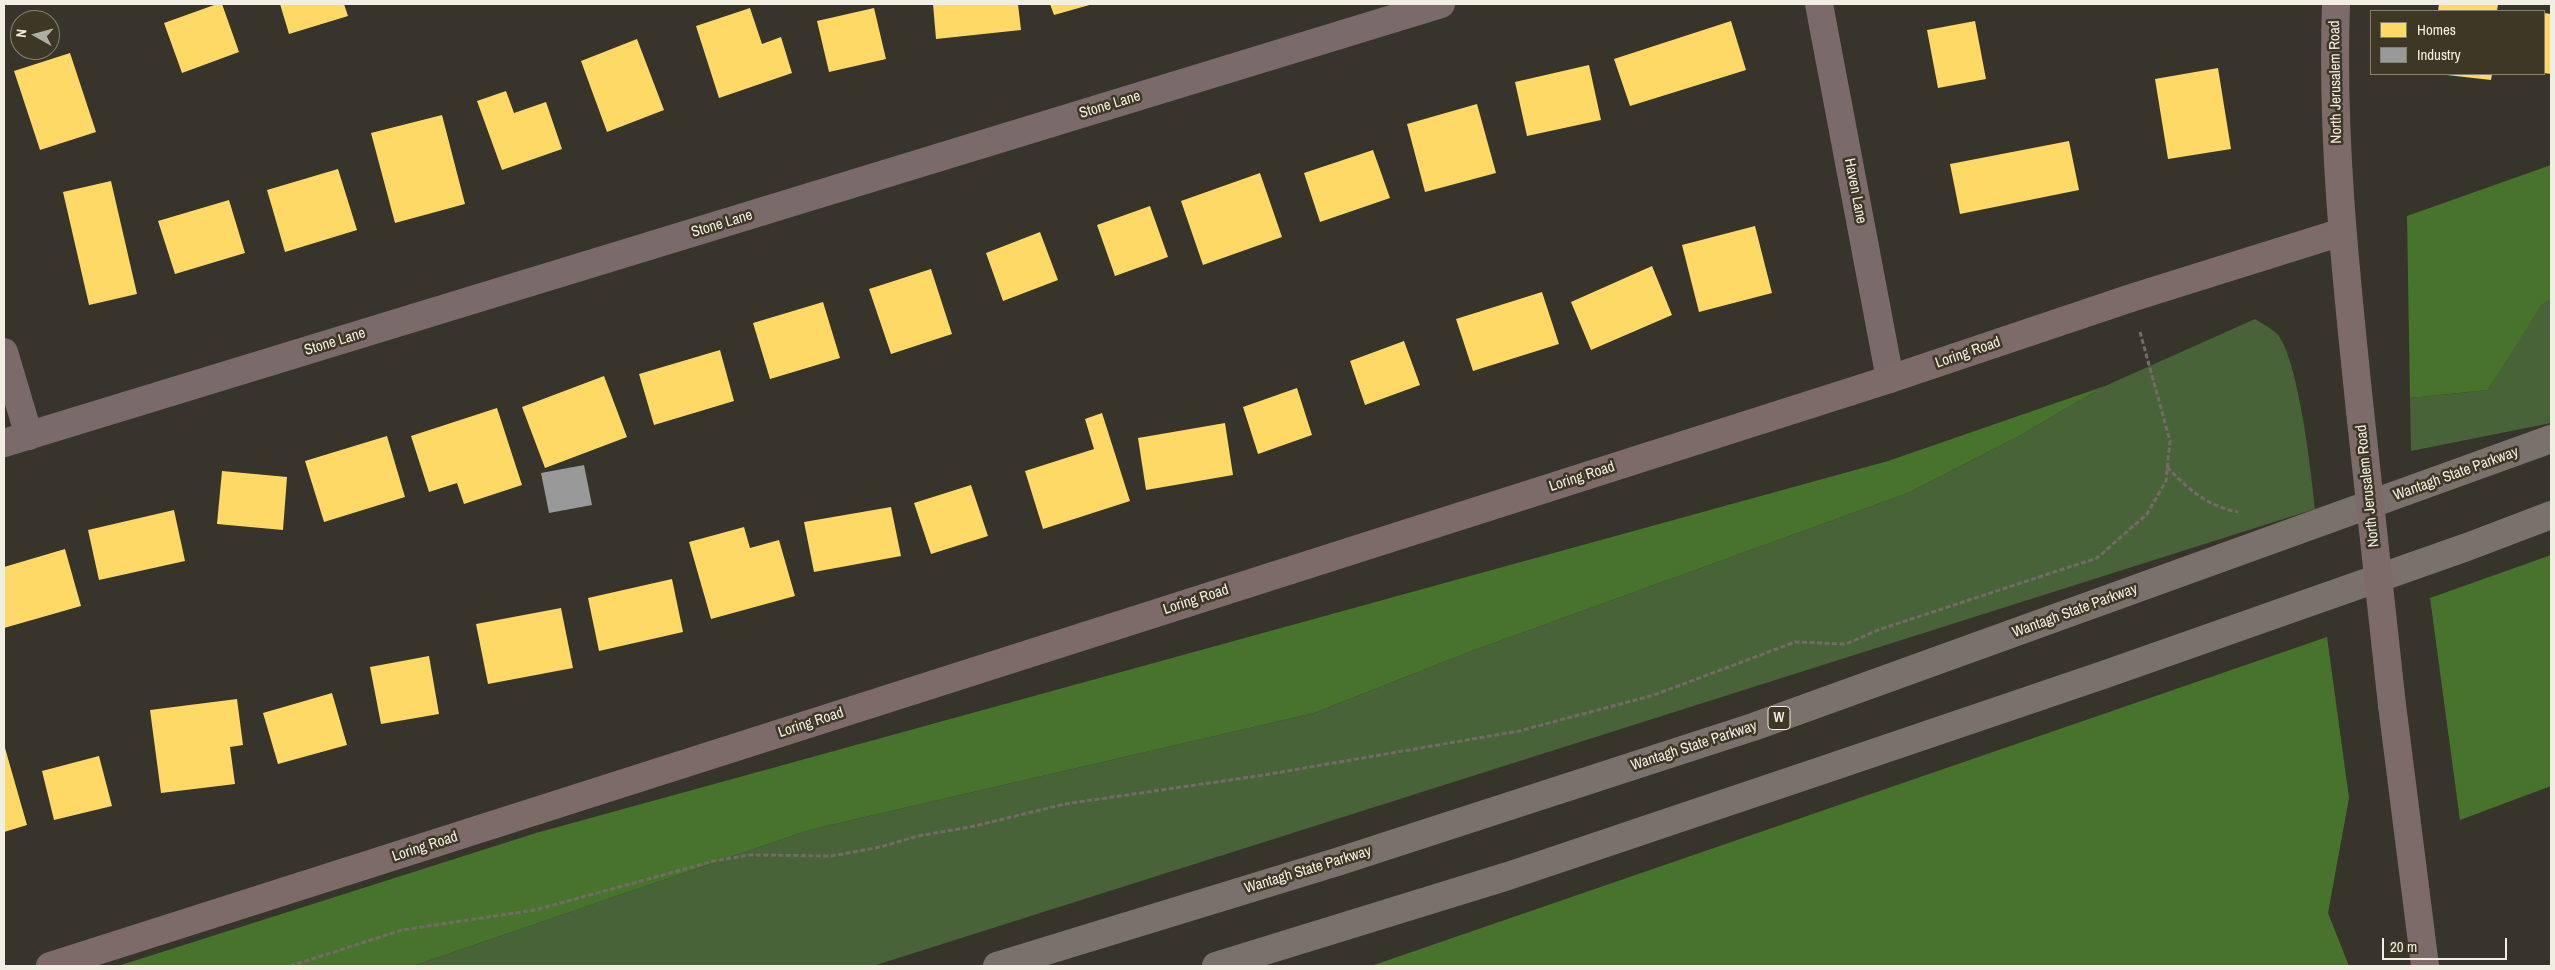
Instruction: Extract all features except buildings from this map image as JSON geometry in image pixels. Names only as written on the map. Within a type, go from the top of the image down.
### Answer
[{"type":"highway","name":"Wantagh State Parkway","points":[[997,966],[1340,861],[1753,727],[2551,439]]},
{"type":"highway","points":[[1216,966],[1508,876],[1772,787],[2131,665],[2467,547],[2551,515]]},
{"type":"street","name":"Stone Lane","points":[[16,440],[1441,4]]},
{"type":"street","name":"Haven Lane","points":[[1820,4],[1890,379]]},
{"type":"street","name":"North Jerusalem Road","points":[[2336,4],[2336,127],[2342,232],[2392,706],[2425,966]]},
{"type":"street","name":"Loring Road","points":[[50,966],[1890,379],[2131,298],[2342,232]]},
{"type":"street","points":[[4,352],[16,440]]},
{"type":"path","points":[[290,966],[402,930],[535,910],[714,861],[749,855],[832,856],[880,847],[918,836],[970,827],[1065,804],[1264,775],[1519,731],[1654,695],[1795,642],[1846,644],[1878,630],[2097,558],[2147,514],[2166,480],[2170,441],[2131,298]]},
{"type":"green space","points":[[2551,165],[2551,299],[2542,304],[2488,390],[2410,398],[2407,216]]},
{"type":"green space","points":[[2551,299],[2551,423],[2411,451],[2410,398],[2488,390],[2542,303]]},
{"type":"green space","points":[[2255,319],[2277,334],[2285,346],[2303,417],[2315,509],[873,966],[413,966],[809,830],[1314,713],[1469,652],[1908,493],[2017,437],[2105,386]]},
{"type":"green space","points":[[2105,386],[2017,437],[1908,493],[1469,652],[1314,713],[809,830],[413,966],[118,966],[536,833],[1888,461]]},
{"type":"green space","points":[[2551,555],[2551,786],[2460,820],[2430,598]]},
{"type":"green space","points":[[2327,637],[2349,798],[2328,913],[2349,966],[1371,966]]}]
